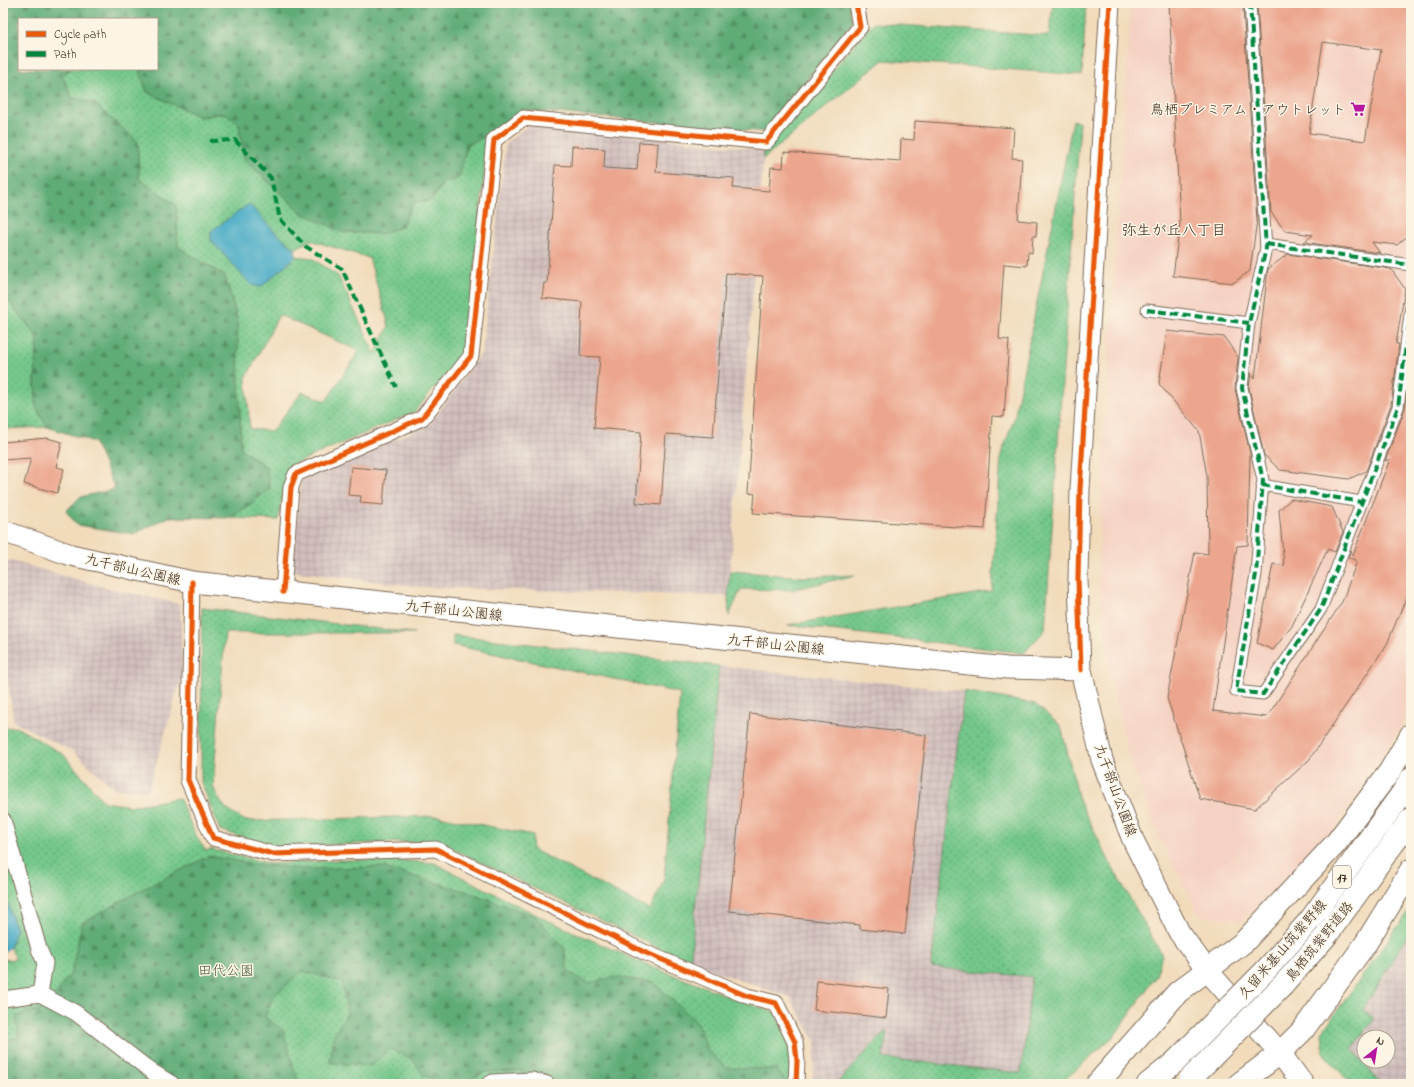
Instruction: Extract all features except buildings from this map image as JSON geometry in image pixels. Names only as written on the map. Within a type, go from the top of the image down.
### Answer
[{"type":"main road","name":"九千部山公園線","points":[[3,531],[71,555],[192,582],[1007,668],[1081,670],[1102,760],[1133,840],[1179,932],[1206,969],[1280,1053],[1303,1084]]},
{"type":"main road","points":[[1097,1084],[1178,992],[1206,969],[1244,942],[1336,842],[1390,772],[1411,735]]},
{"type":"main road","name":"久留米基山筑紫野線","points":[[1148,1084],[1175,1062],[1266,970],[1311,919],[1392,808],[1411,779]]},
{"type":"main road","name":"鳥栖筑紫野道路","points":[[1283,985],[1326,936],[1411,819]]},
{"type":"main road","points":[[1239,1084],[1280,1053],[1303,1030],[1361,949],[1411,870]]},
{"type":"main road","name":"久留米基山筑紫野線","points":[[1188,1081],[1283,985]]},
{"type":"street","points":[[283,592],[291,487],[296,474],[422,418],[471,356],[494,140],[523,118],[766,142],[860,28],[856,3]]},
{"type":"street","points":[[1081,670],[1078,579],[1080,489],[1110,3]]},
{"type":"street","points":[[1250,3],[1266,244],[1249,323],[1242,388],[1262,485],[1256,574],[1236,691],[1263,694],[1321,609],[1398,407],[1411,307]]},
{"type":"street","points":[[1266,244],[1411,265]]},
{"type":"street","points":[[1147,310],[1249,323]]},
{"type":"street","points":[[1262,485],[1361,502]]},
{"type":"street","points":[[192,582],[188,780],[213,838],[273,854],[436,849],[644,952],[747,996],[776,1004],[795,1042],[797,1061],[796,1084]]},
{"type":"street","points":[[3,820],[39,949],[45,963],[40,994]]},
{"type":"street","points":[[3,999],[40,994],[76,1013],[151,1071],[172,1084]]},
{"type":"street","points":[[489,1084],[492,1082],[532,1080],[547,1084]]},
{"type":"shaded area","name":"鳥栖プレミアム・アウトレット","points":[[1131,3],[1411,3],[1411,710],[1380,761],[1332,832],[1241,922],[1236,919],[1200,916],[1156,831],[1127,750],[1109,669],[1099,584],[1101,485]]},
{"type":"shaded area","points":[[530,124],[764,150],[728,596],[421,587],[292,571],[301,480],[430,424],[482,352],[506,143]]},
{"type":"shaded area","points":[[8,560],[107,588],[180,604],[182,675],[148,791],[114,788],[74,752],[14,722],[3,649],[3,576]]},
{"type":"shaded area","points":[[719,666],[964,691],[931,966],[1032,977],[1021,1073],[883,1058],[886,1031],[836,1084],[812,1084],[816,1043],[790,997],[690,963]]},
{"type":"shaded area","points":[[1411,929],[1411,1084],[1381,1084],[1369,1069],[1396,1069],[1396,1029],[1366,1029],[1374,1018],[1363,1010]]},
{"type":"shaded area","points":[[1356,1043],[1356,1054],[1352,1049]]},
{"type":"green space","points":[[3,3],[849,3],[853,23],[766,132],[522,110],[488,135],[467,145],[459,178],[443,183],[432,200],[413,203],[401,227],[380,234],[342,232],[302,213],[244,159],[239,124],[225,113],[200,117],[147,92],[139,70],[158,70],[158,18],[18,18],[18,70],[70,70],[62,75],[72,98],[94,103],[138,142],[139,179],[176,205],[178,247],[225,276],[237,318],[241,449],[266,467],[270,489],[231,518],[169,517],[134,534],[77,525],[66,511],[80,497],[115,489],[94,442],[47,427],[36,407],[35,378],[38,338],[3,294]]},
{"type":"green space","points":[[1053,3],[1086,3],[1082,75],[883,60],[763,159],[764,150],[873,23],[1049,36]]},
{"type":"green space","points":[[70,70],[139,70],[147,92],[200,117],[225,113],[239,124],[244,159],[302,213],[401,227],[413,203],[432,200],[443,183],[459,178],[467,145],[488,135],[466,351],[414,412],[289,466],[278,520],[231,518],[270,489],[266,467],[241,449],[237,318],[225,276],[178,247],[176,205],[139,179],[138,142],[94,103],[72,98],[62,75]],"holes":[[[249,205],[274,231],[295,249],[310,240],[369,258],[389,326],[375,354],[338,276],[312,258],[296,256],[261,287]],[[279,315],[359,351],[326,401],[302,392],[272,431],[250,429],[246,378]]]},
{"type":"green space","points":[[1073,120],[1080,123],[1045,630],[1024,653],[787,625],[992,591],[1001,455],[1014,419]]},
{"type":"green space","points":[[3,294],[38,338],[35,378],[36,407],[47,427],[3,429]]},
{"type":"green space","points":[[730,571],[803,577],[856,575],[791,590],[741,589],[729,616],[728,596]]},
{"type":"green space","points":[[202,608],[414,633],[225,633],[213,786],[222,803],[229,811],[246,821],[438,816],[533,835],[532,849],[650,910],[664,880],[680,693],[453,645],[453,635],[719,666],[690,963],[436,841],[271,847],[220,830],[201,782]]},
{"type":"green space","points":[[964,691],[1035,704],[1061,726],[1079,800],[1109,861],[1162,955],[1156,976],[1115,1035],[1060,1084],[836,1084],[887,1030],[883,1058],[1021,1073],[1032,977],[931,967]]},
{"type":"green space","name":"田代公園","points":[[16,727],[63,754],[104,802],[131,806],[179,798],[197,838],[206,851],[210,849],[271,864],[339,860],[393,860],[434,863],[547,920],[643,963],[743,1002],[775,1012],[790,1045],[790,1084],[3,1084],[3,960],[16,959],[10,947],[16,931],[3,886],[3,728]]},
{"type":"green space","name":"田代公園","points":[[209,856],[254,864],[302,869],[382,867],[465,891],[535,916],[564,947],[568,972],[589,983],[612,977],[653,982],[697,1022],[707,1050],[727,1068],[777,1069],[787,1084],[568,1084],[519,1071],[485,1072],[462,1084],[444,1084],[423,1075],[412,1059],[390,1049],[371,1066],[330,1063],[334,1035],[347,1013],[342,982],[302,971],[273,997],[265,1017],[283,1030],[296,1075],[301,1084],[3,1084],[3,1040],[19,1038],[16,1017],[26,1012],[45,1009],[71,973],[82,923],[143,889]]},
{"type":"green space","points":[[1411,908],[1411,929],[1363,1010],[1374,1018],[1366,1029],[1356,1029],[1356,1043],[1352,1049],[1356,1054],[1356,1069],[1369,1069],[1381,1084],[1351,1084],[1324,1054],[1322,1032]]},
{"type":"water","points":[[249,204],[274,231],[295,249],[296,256],[261,287],[251,285],[211,240],[211,231]]},
{"type":"water","points":[[3,886],[16,931],[10,947],[3,954]]},
{"type":"marked path","points":[[1250,3],[1266,248],[1249,323],[1242,388],[1263,480],[1256,574],[1236,691],[1263,694],[1321,609],[1398,407],[1411,307]]},
{"type":"marked path","points":[[210,141],[235,140],[271,178],[280,219],[305,246],[342,269],[396,387]]},
{"type":"marked path","points":[[1266,244],[1411,265]]},
{"type":"marked path","points":[[1147,310],[1249,323]]},
{"type":"marked path","points":[[1262,485],[1361,502]]},
{"type":"cycle path","points":[[283,592],[291,487],[296,474],[422,418],[471,356],[494,140],[523,118],[766,142],[860,27],[856,3]]},
{"type":"cycle path","points":[[1081,670],[1078,579],[1080,489],[1110,3]]},
{"type":"cycle path","points":[[192,582],[188,780],[213,838],[273,854],[436,849],[644,952],[747,996],[776,1003],[795,1042],[797,1061],[796,1084]]},
{"type":"place","name":"鳥栖プレミアム・アウトレット","points":[[1358,109]]},
{"type":"district","name":"弥生が丘八丁目","points":[[1174,230]]}]
